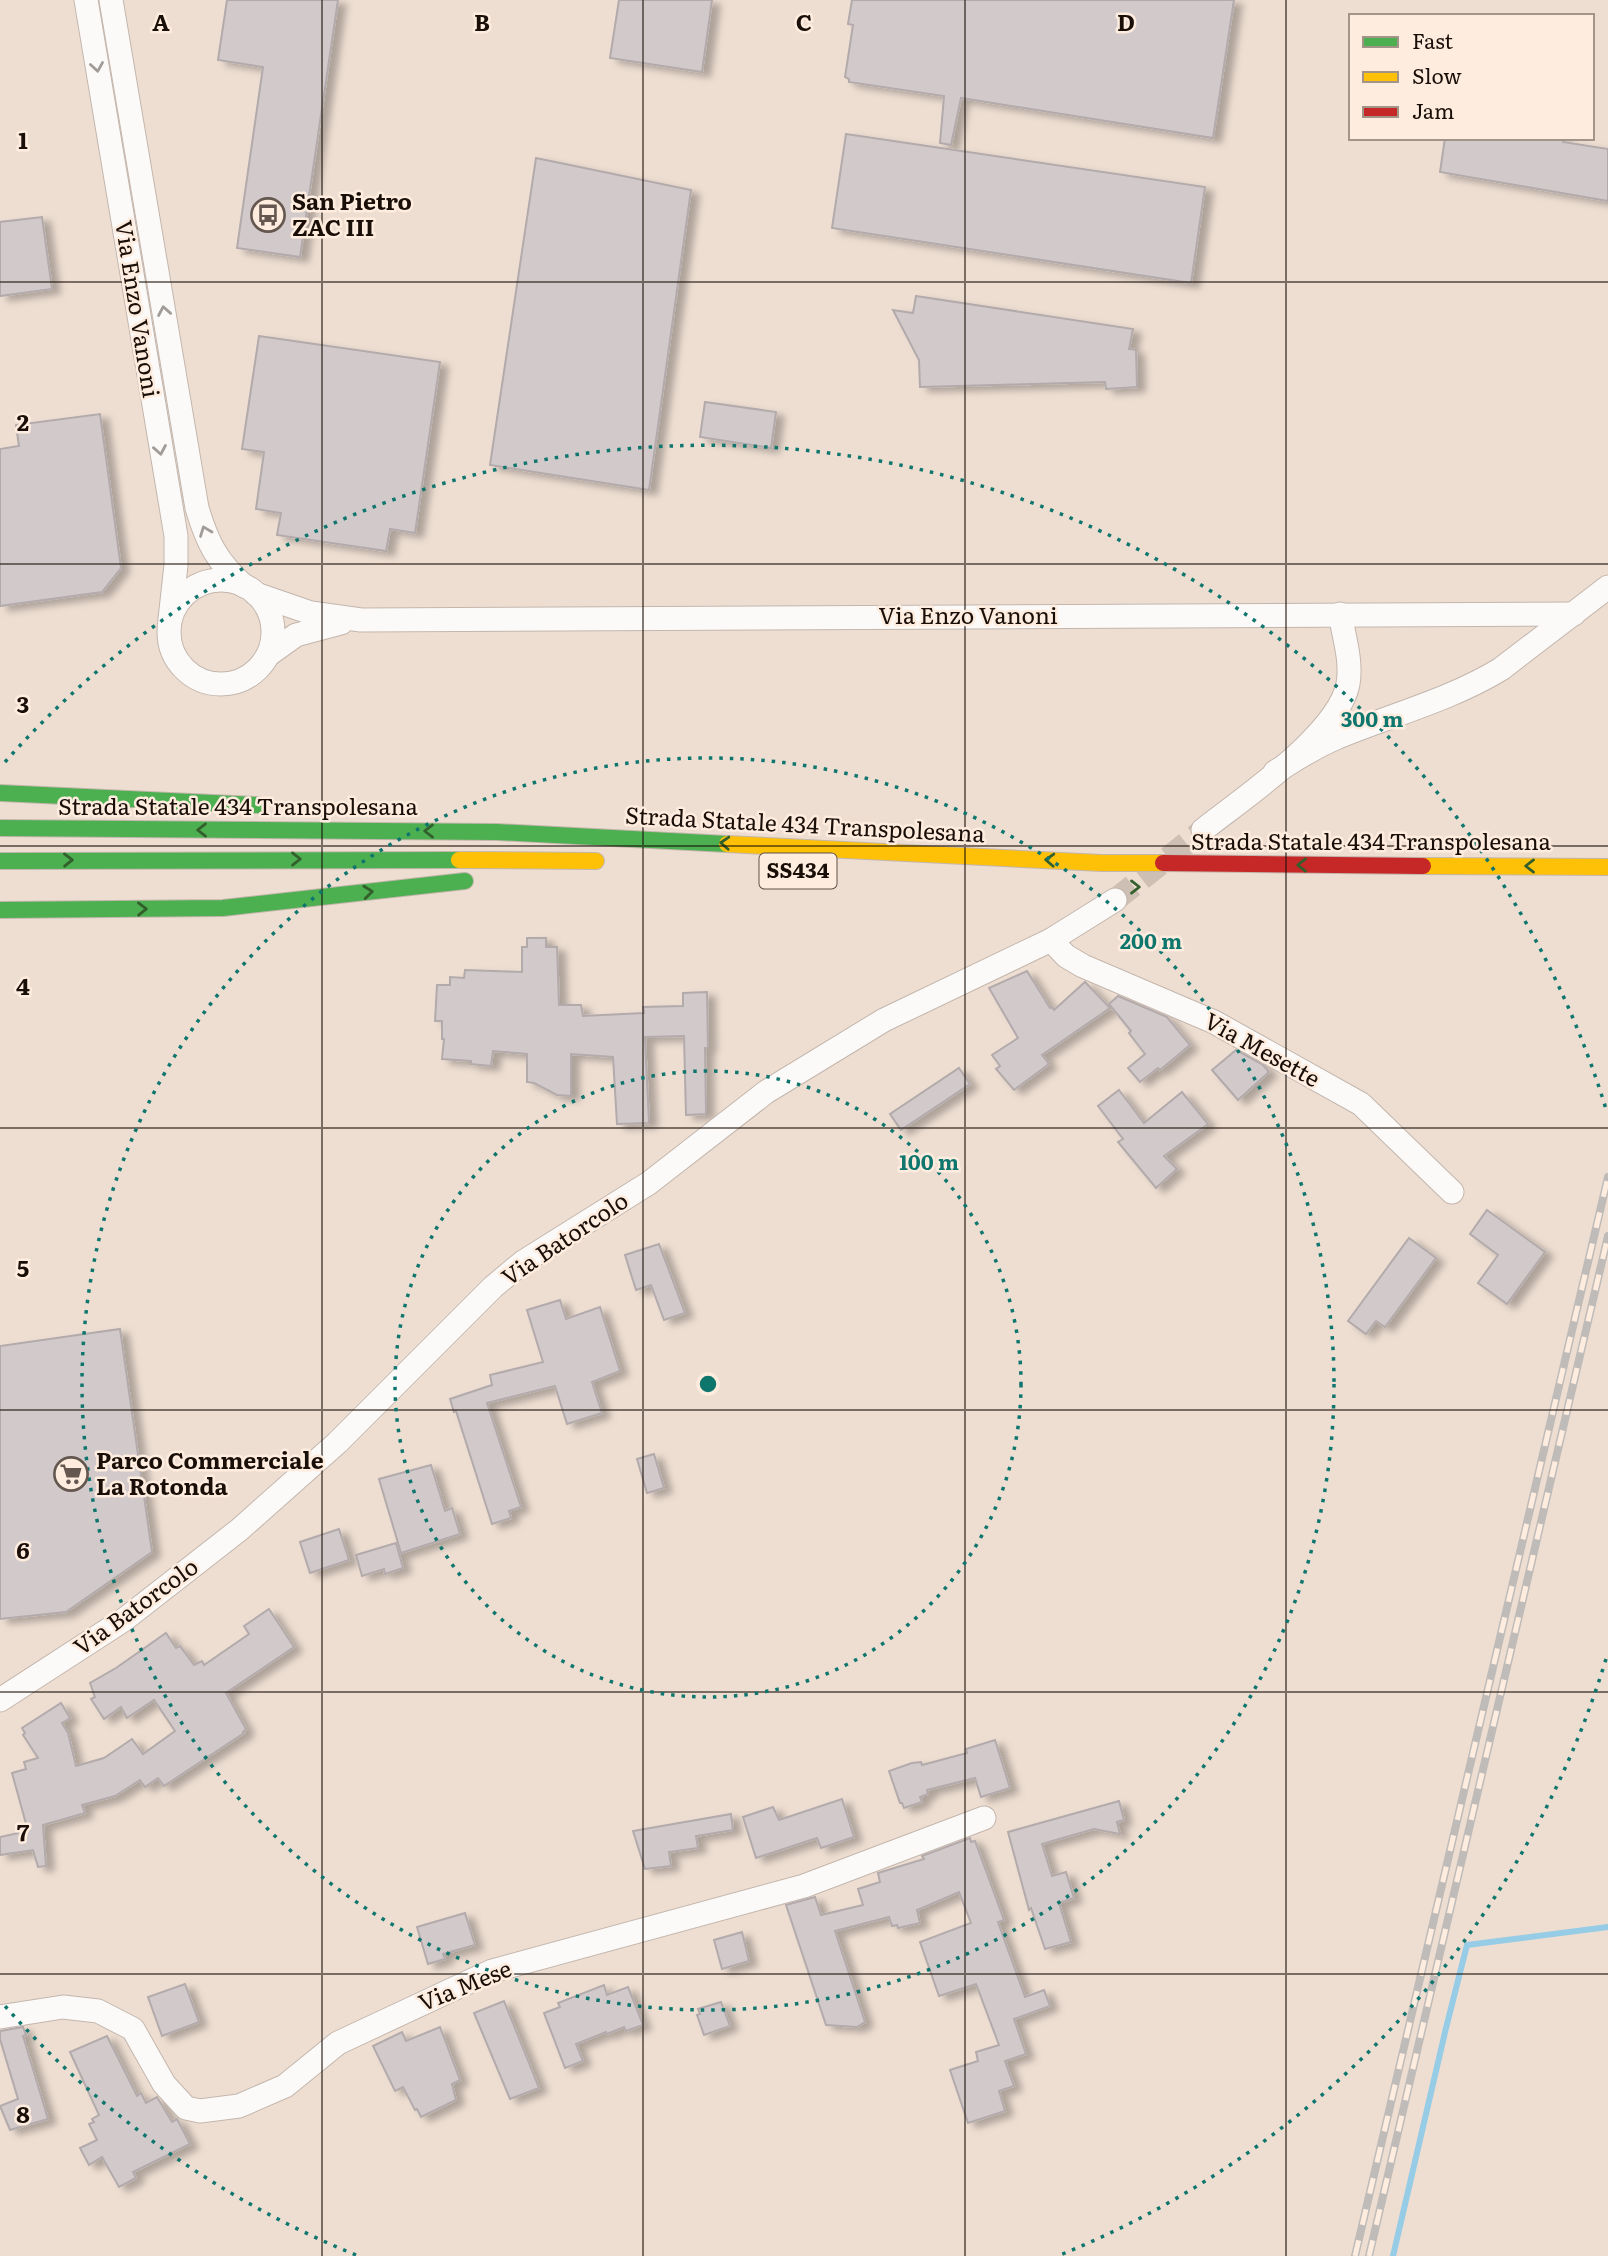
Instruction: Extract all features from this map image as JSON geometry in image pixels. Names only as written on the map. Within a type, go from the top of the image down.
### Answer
[{"type":"highway","points":[[0,793],[276,806]]},
{"type":"highway","points":[[470,816],[498,832]]},
{"type":"highway","name":"Strada Statale 434 Transpolesana","points":[[0,828],[498,832],[1102,863],[1603,867]]},
{"type":"highway","name":"Strada Statale 434 Transpolesana","points":[[0,861],[202,859],[612,864],[509,877]]},
{"type":"highway","points":[[0,911],[223,908],[482,879]]},
{"type":"street","name":"Via Enzo Vanoni","points":[[86,0],[176,536],[169,634],[172,651],[181,666],[194,678],[210,684],[228,684],[244,679],[258,669],[268,655],[296,635],[336,623],[361,620],[1574,614]]},
{"type":"street","name":"Via Enzo Vanoni","points":[[111,0],[197,508],[214,552],[226,570],[266,606],[272,620],[273,638],[268,655]]},
{"type":"street","name":"Via Enzo Vanoni","points":[[170,619],[186,593],[199,585],[222,581],[311,613],[361,620]]},
{"type":"street","points":[[1275,772],[1334,739],[1483,680],[1608,587]]},
{"type":"street","points":[[1203,830],[1312,740],[1341,704],[1349,672],[1340,614]]},
{"type":"street","name":"Via Batorcolo","points":[[0,1700],[137,1611],[239,1530],[337,1443],[494,1287],[523,1262],[649,1183],[766,1092],[884,1020],[1052,940],[1114,891]]},
{"type":"street","name":"Via Mesette","points":[[1052,940],[1066,956],[1083,966],[1214,1022],[1361,1104],[1452,1192]]},
{"type":"street","name":"Via Mese","points":[[0,2017],[63,2007],[98,2011],[133,2029],[163,2084],[186,2108],[200,2111],[239,2106],[285,2086],[338,2043],[492,1971],[804,1886],[984,1818]]},
{"type":"building","points":[[227,0],[338,0],[300,257],[237,248],[263,67],[218,60]]},
{"type":"building","points":[[619,0],[712,0],[702,72],[610,58]]},
{"type":"building","points":[[852,0],[1234,0],[1213,138],[961,98],[951,145],[940,143],[944,96],[849,82],[845,77],[853,25],[848,24]]},
{"type":"building","points":[[846,134],[1205,187],[1191,283],[832,228]]},
{"type":"building","points":[[1445,140],[1563,140],[1608,149],[1608,201],[1440,172]]},
{"type":"building","points":[[536,158],[691,190],[649,490],[490,465]]},
{"type":"building","points":[[42,217],[52,289],[0,296],[0,222]]},
{"type":"building","points":[[916,296],[1133,329],[1129,349],[1136,350],[1137,387],[1106,389],[1105,382],[920,387],[919,360],[893,310],[913,313]]},
{"type":"building","points":[[259,336],[440,362],[415,533],[390,529],[386,551],[277,535],[281,513],[256,509],[264,452],[242,449]]},
{"type":"building","points":[[705,402],[776,412],[771,448],[700,437]]},
{"type":"building","points":[[100,414],[121,568],[102,592],[0,606],[0,449],[19,446],[16,425]]},
{"type":"building","points":[[527,938],[546,938],[546,947],[557,947],[559,1005],[581,1005],[583,1016],[644,1013],[643,1007],[683,1006],[683,993],[707,992],[706,1114],[686,1115],[684,1036],[645,1037],[649,1123],[617,1124],[613,1057],[571,1054],[571,1096],[557,1095],[527,1082],[527,1054],[493,1051],[491,1066],[471,1064],[471,1061],[442,1059],[442,1021],[435,1021],[437,985],[450,985],[450,977],[464,978],[465,970],[522,972],[522,947],[527,947]]},
{"type":"building","points":[[1027,971],[1050,1008],[1054,1010],[1085,982],[1110,1008],[1042,1055],[1049,1064],[1014,1090],[996,1069],[1000,1066],[992,1055],[1018,1038],[989,988]]},
{"type":"building","points":[[1118,996],[1167,1017],[1190,1045],[1160,1070],[1158,1068],[1140,1082],[1128,1068],[1145,1054],[1109,1004]]},
{"type":"building","points":[[1236,1050],[1263,1065],[1269,1072],[1238,1100],[1212,1070]]},
{"type":"building","points":[[959,1068],[970,1084],[901,1130],[890,1114]]},
{"type":"building","points":[[1119,1090],[1144,1123],[1182,1092],[1208,1124],[1164,1156],[1177,1169],[1156,1188],[1118,1142],[1123,1139],[1098,1106]]},
{"type":"building","points":[[1487,1210],[1545,1252],[1507,1304],[1478,1283],[1498,1255],[1470,1234]]},
{"type":"building","points":[[1409,1238],[1436,1258],[1385,1327],[1376,1321],[1366,1334],[1348,1321]]},
{"type":"building","points":[[659,1244],[685,1313],[664,1320],[651,1285],[636,1290],[625,1255]]},
{"type":"building","points":[[560,1300],[566,1319],[600,1307],[620,1371],[592,1382],[602,1413],[567,1424],[555,1386],[487,1403],[521,1507],[509,1511],[511,1518],[492,1524],[450,1399],[492,1385],[490,1375],[543,1362],[527,1310]]},
{"type":"building","name":"Parco Commerciale La Rotonda","points":[[120,1329],[152,1552],[66,1612],[0,1619],[0,1346]]},
{"type":"building","points":[[654,1454],[664,1488],[647,1493],[637,1459]]},
{"type":"building","points":[[431,1465],[445,1511],[452,1508],[460,1534],[401,1553],[379,1479]]},
{"type":"building","points":[[339,1529],[349,1560],[310,1573],[300,1542]]},
{"type":"building","points":[[396,1543],[403,1568],[385,1574],[384,1569],[362,1576],[356,1555]]},
{"type":"building","points":[[269,1609],[294,1647],[226,1693],[246,1729],[244,1733],[164,1786],[158,1778],[145,1787],[140,1780],[115,1796],[82,1805],[85,1813],[43,1825],[46,1866],[38,1867],[33,1850],[0,1855],[0,1837],[28,1831],[12,1773],[26,1769],[24,1762],[38,1758],[23,1735],[25,1733],[22,1728],[61,1703],[70,1718],[62,1723],[68,1733],[76,1766],[104,1758],[132,1739],[143,1754],[175,1731],[154,1700],[127,1718],[121,1707],[104,1719],[91,1699],[95,1697],[90,1683],[166,1633],[176,1648],[180,1646],[194,1665],[202,1661],[204,1665],[249,1634],[244,1626]]},
{"type":"building","points":[[995,1740],[1010,1788],[981,1797],[975,1778],[927,1790],[928,1794],[920,1797],[922,1802],[904,1808],[900,1803],[889,1771],[912,1763],[921,1762],[922,1765],[967,1753],[966,1749]]},
{"type":"building","points":[[842,1799],[854,1837],[821,1848],[817,1838],[756,1858],[743,1817],[773,1807],[779,1820]]},
{"type":"building","points":[[1119,1801],[1124,1820],[1117,1822],[1120,1834],[1094,1829],[1042,1844],[1052,1876],[1066,1872],[1074,1898],[1059,1903],[1071,1942],[1045,1949],[1031,1908],[1029,1910],[1008,1832]]},
{"type":"building","points":[[731,1814],[733,1830],[696,1836],[698,1848],[669,1852],[671,1866],[645,1869],[633,1831]]},
{"type":"building","points":[[970,1838],[971,1842],[975,1841],[1004,1920],[998,1922],[1025,1997],[1044,1990],[1050,2006],[1014,2019],[1026,2054],[1005,2061],[1014,2086],[999,2091],[1005,2111],[968,2123],[950,2070],[978,2061],[976,2052],[999,2045],[976,1984],[939,1996],[920,1942],[971,1923],[959,1892],[917,1910],[920,1923],[898,1928],[897,1925],[892,1926],[889,1917],[835,1931],[865,2022],[857,2027],[826,2025],[786,1905],[815,1897],[821,1915],[863,1905],[858,1889],[880,1882],[878,1873],[924,1859],[922,1856]]},
{"type":"building","points":[[465,1913],[475,1945],[443,1954],[445,1959],[428,1964],[417,1927]]},
{"type":"building","points":[[742,1932],[749,1961],[722,1969],[714,1940]]},
{"type":"building","points":[[185,1984],[199,2022],[162,2036],[148,1997]]},
{"type":"building","points":[[604,1985],[607,1995],[628,1987],[643,2025],[626,2031],[624,2027],[607,2034],[606,2032],[576,2044],[583,2061],[565,2068],[544,2013],[560,2007],[558,2003]]},
{"type":"building","points":[[504,2001],[539,2088],[510,2099],[474,2013]]},
{"type":"building","points":[[721,2002],[730,2026],[704,2035],[697,2015],[700,2014],[698,2009]]},
{"type":"building","points":[[23,2027],[26,2035],[23,2036],[48,2119],[10,2130],[0,2106],[18,2099],[0,2031]]},
{"type":"building","points":[[440,2027],[460,2080],[452,2084],[456,2100],[421,2117],[403,2087],[395,2091],[373,2046],[402,2032],[406,2041]]},
{"type":"building","points":[[107,2036],[137,2096],[141,2093],[146,2103],[157,2097],[172,2122],[177,2119],[190,2144],[133,2172],[136,2178],[119,2187],[102,2157],[89,2165],[80,2148],[97,2140],[89,2124],[99,2115],[70,2052]]},
{"type":"waterway","points":[[1393,2256],[1467,1945],[1608,1927]]},
{"type":"tunnel","points":[[1115,900],[1203,830]]},
{"type":"railway","points":[[1355,2256],[1608,1177]]},
{"type":"railway","points":[[1369,2256],[1608,1236]]},
{"type":"traffic: fast","points":[[0,793],[258,805]]},
{"type":"traffic: fast","points":[[0,828],[497,832],[727,844]]},
{"type":"traffic: fast","points":[[0,861],[459,860]]},
{"type":"traffic: fast","points":[[0,910],[223,908],[465,881]]},
{"type":"traffic: slow","points":[[727,844],[1102,863],[1163,863]]},
{"type":"traffic: slow","points":[[459,860],[596,861]]},
{"type":"traffic: slow","points":[[1423,866],[1608,867]]},
{"type":"traffic: jam","points":[[1163,863],[1423,866]]},
{"type":"place","name":"San Pietro ZAC III","points":[[268,215]]},
{"type":"place","name":"Parco Commerciale La Rotonda","points":[[71,1474]]}]
